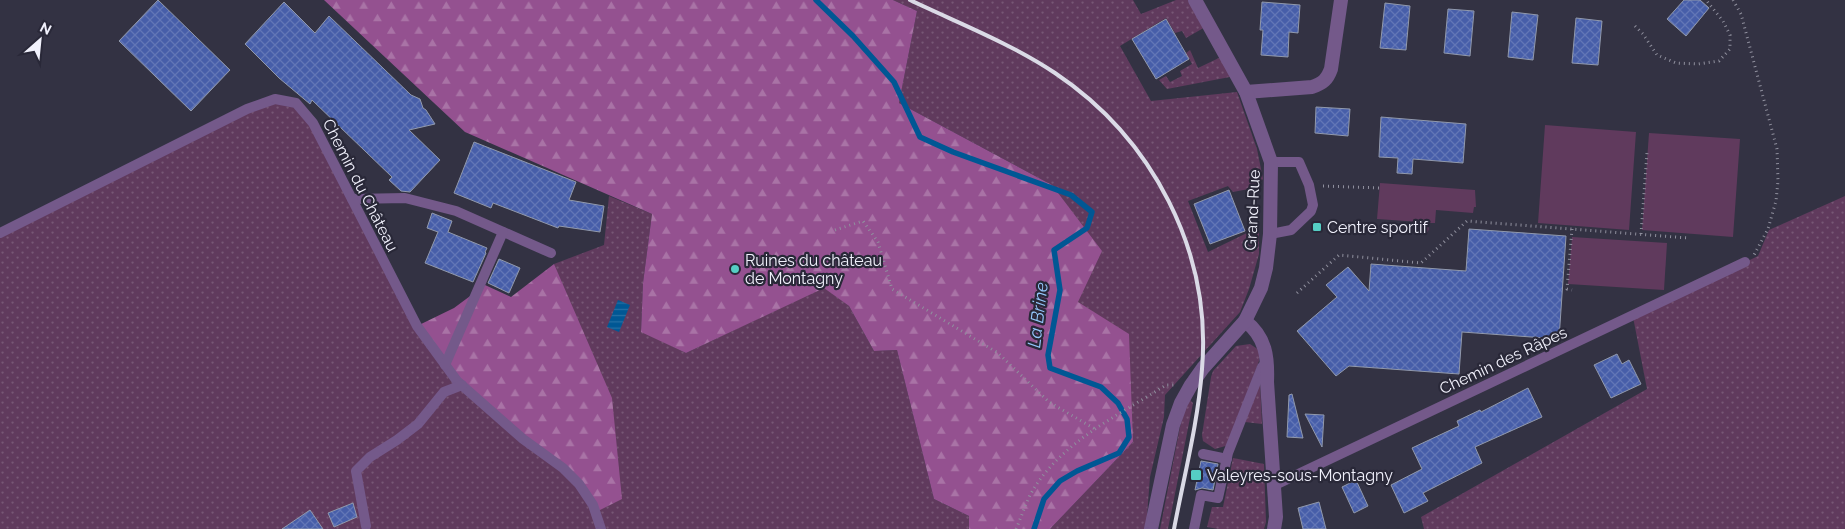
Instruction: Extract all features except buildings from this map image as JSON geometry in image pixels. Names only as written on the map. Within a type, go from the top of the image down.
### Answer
[{"type":"street","name":"Grand-Rue","points":[[1151,529],[1173,425],[1181,403],[1203,368],[1246,321],[1266,268],[1270,234],[1271,162],[1246,92],[1196,0]]},
{"type":"street","points":[[1246,92],[1312,87],[1323,83],[1330,69],[1341,0]]},
{"type":"street","points":[[1246,321],[1262,339],[1267,361],[1266,382],[1276,517],[1274,529]]},
{"type":"lane","name":"Chemin du Château","points":[[0,233],[247,109],[275,99],[296,103],[313,124],[417,326],[462,385],[523,438],[574,478],[593,505],[601,529]]},
{"type":"lane","points":[[1270,234],[1291,230],[1311,211],[1313,205],[1309,185],[1299,162],[1271,162]]},
{"type":"lane","points":[[352,199],[405,198],[456,211],[551,253]]},
{"type":"lane","points":[[445,365],[502,232]]},
{"type":"lane","name":"Chemin des Râpes","points":[[1273,486],[1745,262]]},
{"type":"lane","points":[[1194,529],[1201,494],[1218,498],[1227,459],[1262,367],[1267,361]]},
{"type":"lane","points":[[366,526],[356,471],[370,457],[398,440],[418,424],[444,392],[462,385]]},
{"type":"lane","points":[[1203,454],[1227,459]]},
{"type":"path","points":[[1635,26],[1643,34],[1656,55],[1676,63],[1698,64],[1720,61],[1730,49],[1730,35],[1723,21],[1706,0]]},
{"type":"path","points":[[1733,0],[1741,14],[1777,149],[1778,181],[1776,200],[1768,229],[1756,254],[1745,262]]},
{"type":"path","points":[[1640,234],[1646,153]]},
{"type":"path","points":[[1309,185],[1380,188]]},
{"type":"path","points":[[835,230],[863,221],[878,242],[892,289],[998,353],[1049,402],[1095,429]]},
{"type":"path","points":[[1297,293],[1339,255],[1422,264],[1467,221],[1688,238]]},
{"type":"path","points":[[1572,229],[1567,289],[1572,290]]},
{"type":"path","points":[[1016,529],[1032,490],[1056,460],[1095,429],[1166,385],[1191,385]]},
{"type":"shaded area","points":[[893,0],[1133,0],[1141,14],[1176,0],[1193,0],[1207,26],[1186,38],[1182,31],[1175,33],[1166,18],[1120,46],[1151,101],[1237,92],[1257,149],[1263,179],[1254,188],[1233,192],[1228,186],[1188,201],[1208,252],[1251,231],[1259,230],[1259,254],[1240,312],[1165,395],[1164,417],[1150,477],[1146,529],[1050,529],[1133,442],[1078,302],[1052,185],[899,103],[917,11]]},
{"type":"shaded area","points":[[1190,50],[1198,68],[1223,56],[1235,76],[1167,89],[1159,80],[1166,76],[1170,82],[1182,76],[1180,71],[1192,64],[1186,53]]},
{"type":"shaded area","points":[[275,100],[296,104],[313,124],[416,326],[579,485],[600,529],[0,529],[0,234]]},
{"type":"shaded area","points":[[1545,125],[1636,132],[1629,230],[1538,223]]},
{"type":"shaded area","points":[[1649,133],[1740,139],[1733,237],[1642,230]]},
{"type":"shaded area","points":[[1380,183],[1475,190],[1476,207],[1474,207],[1473,213],[1436,210],[1435,223],[1426,223],[1428,231],[1426,234],[1420,235],[1416,229],[1420,222],[1377,219]]},
{"type":"shaded area","points":[[609,196],[652,214],[643,283],[641,331],[686,353],[824,287],[849,306],[874,351],[897,350],[934,499],[969,516],[969,529],[601,529],[554,264],[604,245]]},
{"type":"shaded area","points":[[1845,196],[1845,529],[1424,529],[1421,517],[1647,389],[1633,317],[1758,256],[1769,230]]},
{"type":"shaded area","points":[[1572,237],[1667,243],[1664,290],[1568,284]]},
{"type":"shaded area","points":[[1250,344],[1259,350],[1259,361],[1229,445],[1215,449],[1203,441],[1202,435],[1213,371],[1236,346]]},
{"type":"shaded area","points":[[1260,383],[1262,424],[1245,422]]},
{"type":"shaded area","points":[[1190,400],[1193,403],[1168,529],[1160,529],[1180,427],[1185,408]]},
{"type":"shaded area","points":[[1233,458],[1264,464],[1266,522],[1264,529],[1218,529],[1207,527],[1212,507],[1223,507]]},
{"type":"green space","points":[[324,0],[893,0],[917,11],[899,103],[1052,185],[1102,251],[1078,302],[1129,334],[1133,442],[1050,529],[969,529],[969,516],[934,499],[897,350],[874,351],[849,306],[824,288],[686,353],[641,332],[643,283],[652,214],[465,132]]},
{"type":"green space","points":[[554,264],[612,398],[622,499],[596,512],[580,483],[457,380],[417,326],[454,308],[485,285],[511,297]]},
{"type":"water","points":[[618,300],[630,305],[619,332],[607,327]]},
{"type":"waterway","name":"La Brine","points":[[816,0],[853,36],[894,82],[920,137],[953,152],[1071,195],[1092,212],[1087,228],[1054,250],[1060,290],[1048,355],[1050,368],[1101,387],[1118,403],[1127,419],[1129,437],[1119,453],[1077,471],[1060,481],[1044,499],[1034,529]]},
{"type":"railway","points":[[910,0],[1020,52],[1055,73],[1090,100],[1120,130],[1147,164],[1169,201],[1185,241],[1197,282],[1203,325],[1200,389],[1174,529]]},
{"type":"place","name":"Centre sportif","points":[[1317,227]]},
{"type":"place","name":"Ruines du château de Montagny","points":[[735,269]]},
{"type":"place","name":"Valeyres-sous-Montagny","points":[[1196,475]]}]
